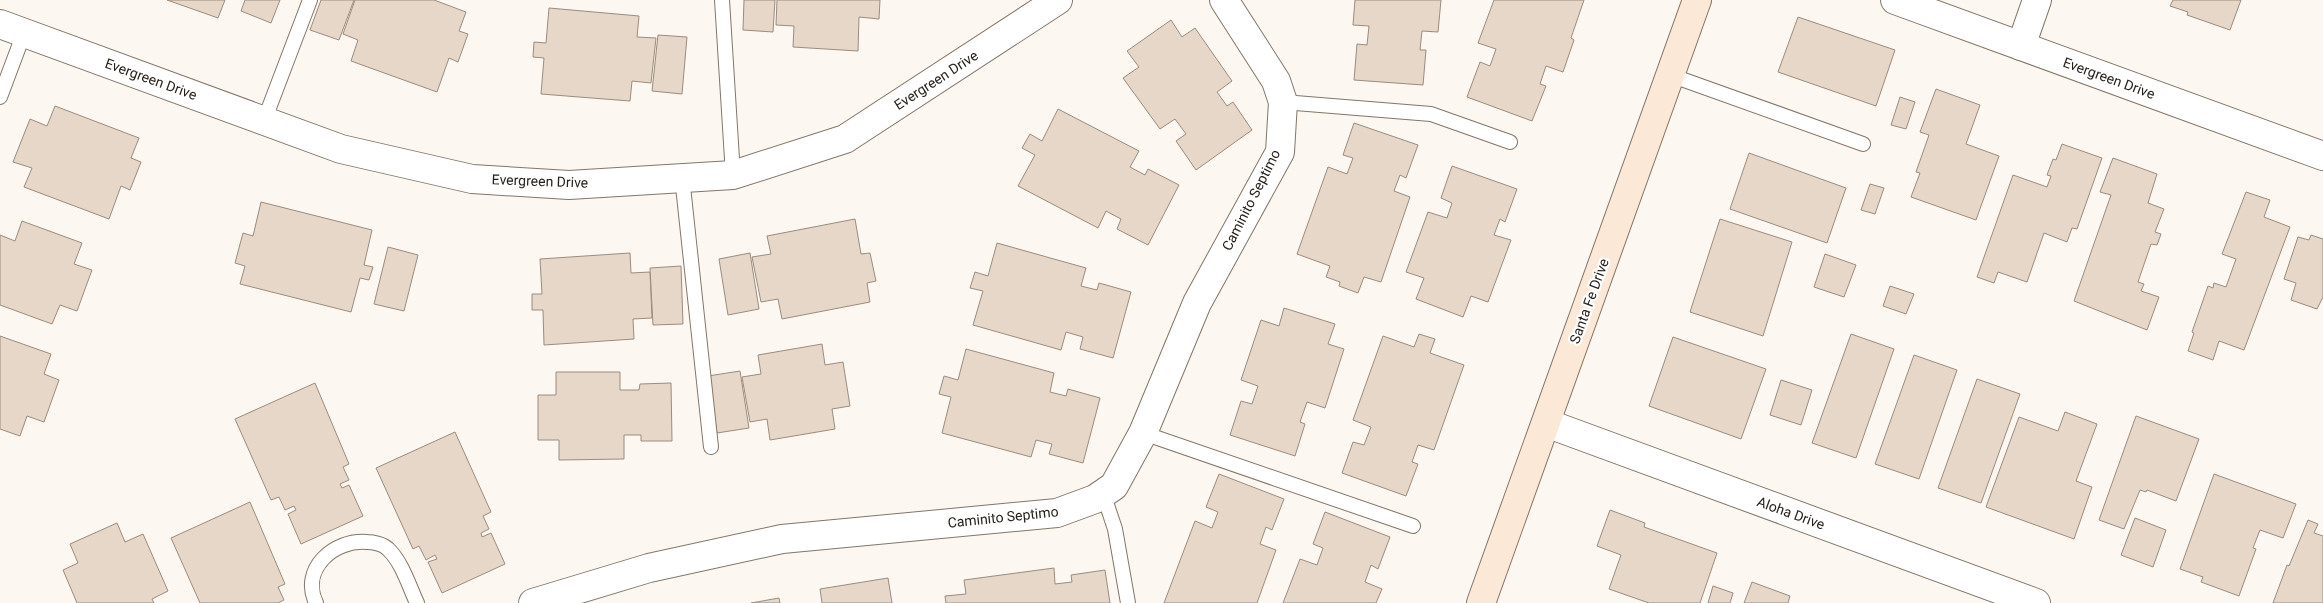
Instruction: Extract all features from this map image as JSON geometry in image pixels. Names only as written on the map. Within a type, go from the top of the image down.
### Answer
[{"type":"main road","name":"Santa Fe Drive","points":[[1481,603],[1697,0]]},
{"type":"street","name":"Evergreen Drive","points":[[12,28],[341,149],[472,178],[569,185],[682,176],[733,175],[845,139],[1058,0]]},
{"type":"street","name":"Caminito Septimo","points":[[533,603],[649,568],[782,539],[1057,513],[1095,499],[1114,486],[1143,433],[1197,303],[1280,152],[1283,102],[1276,80],[1224,0]]},
{"type":"street","name":"Evergreen Drive","points":[[1895,0],[2323,156]]},
{"type":"street","points":[[2021,46],[2037,0]]},
{"type":"street","name":"Aloha Drive","points":[[1546,423],[2036,603]]},
{"type":"lane","points":[[264,121],[310,0]]},
{"type":"lane","points":[[722,0],[733,175]]},
{"type":"lane","points":[[0,97],[12,28]]},
{"type":"lane","points":[[1670,75],[1863,144]]},
{"type":"lane","points":[[1283,102],[1431,114],[1510,142]]},
{"type":"lane","points":[[682,176],[711,447]]},
{"type":"lane","points":[[1143,433],[1413,526]]},
{"type":"lane","points":[[1103,493],[1115,529],[1128,603]]},
{"type":"lane","points":[[316,603],[313,584],[315,573],[323,559],[334,548],[347,542],[359,541],[373,542],[387,547],[395,556],[417,603]]},
{"type":"building","points":[[167,0],[225,0],[218,18]]},
{"type":"building","points":[[245,0],[280,0],[271,23],[241,11]]},
{"type":"building","points":[[321,0],[354,0],[339,40],[310,30]]},
{"type":"building","points":[[355,0],[434,0],[466,12],[459,31],[468,34],[458,62],[449,58],[437,92],[351,61],[358,40],[343,34]]},
{"type":"building","points":[[744,0],[775,0],[773,32],[743,30]]},
{"type":"building","points":[[777,0],[880,0],[879,19],[859,17],[858,51],[793,47],[794,26],[776,25]]},
{"type":"building","points":[[1355,0],[1441,0],[1438,32],[1422,31],[1420,50],[1426,50],[1423,85],[1354,80],[1357,44],[1367,45],[1369,26],[1353,25]]},
{"type":"building","points":[[1494,0],[1584,0],[1571,38],[1574,40],[1563,72],[1546,66],[1540,84],[1546,86],[1532,121],[1467,97],[1480,62],[1490,66],[1496,49],[1478,43]]},
{"type":"building","points":[[2173,0],[2241,0],[2230,30],[2187,15],[2188,12],[2170,6]]},
{"type":"building","points":[[549,8],[639,16],[637,37],[656,38],[651,83],[632,81],[630,101],[541,94],[544,58],[533,57],[534,42],[546,43]]},
{"type":"building","points":[[1798,17],[1895,50],[1876,106],[1778,72]]},
{"type":"building","points":[[1171,20],[1182,37],[1195,28],[1232,81],[1217,92],[1227,106],[1233,102],[1252,130],[1196,170],[1176,141],[1186,134],[1175,119],[1160,129],[1123,78],[1139,67],[1127,51]]},
{"type":"building","points":[[658,35],[687,37],[682,94],[652,91]]},
{"type":"building","points":[[1936,89],[1980,105],[1966,144],[1999,156],[1976,220],[1911,197],[1920,173],[1916,172],[1929,135],[1920,132]]},
{"type":"building","points":[[1900,97],[1915,102],[1906,129],[1891,125]]},
{"type":"building","points":[[55,106],[139,138],[131,158],[141,162],[130,190],[121,186],[109,219],[24,187],[32,168],[13,162],[30,119],[47,126]]},
{"type":"building","points":[[1058,109],[1139,151],[1130,167],[1145,175],[1148,169],[1179,185],[1148,245],[1117,229],[1121,219],[1106,211],[1098,228],[1018,186],[1035,155],[1022,148],[1030,134],[1042,141]]},
{"type":"building","points":[[1354,123],[1418,145],[1406,178],[1400,175],[1394,191],[1410,197],[1381,282],[1364,277],[1358,293],[1339,286],[1340,282],[1326,277],[1330,266],[1297,254],[1328,167],[1347,174],[1353,158],[1343,155]]},
{"type":"building","points":[[2062,144],[2102,158],[2077,229],[2072,228],[2067,242],[2044,233],[2027,282],[1998,272],[1994,283],[1977,277],[2013,175],[2047,187],[2051,176],[2047,175],[2053,159],[2056,160]]},
{"type":"building","points":[[1749,153],[1846,188],[1827,243],[1730,209]]},
{"type":"building","points":[[2113,158],[2157,174],[2148,203],[2164,209],[2155,232],[2161,234],[2157,245],[2151,244],[2138,282],[2144,284],[2141,291],[2159,297],[2147,330],[2074,301],[2111,195],[2100,192]]},
{"type":"building","points":[[1452,166],[1517,189],[1505,222],[1500,219],[1494,235],[1511,240],[1488,302],[1471,296],[1463,317],[1416,299],[1424,278],[1406,272],[1428,212],[1447,218],[1452,203],[1441,198]]},
{"type":"building","points":[[1870,184],[1884,188],[1875,214],[1861,210]]},
{"type":"building","points":[[2246,192],[2270,200],[2264,217],[2290,227],[2244,350],[2219,341],[2213,360],[2188,351],[2194,333],[2192,332],[2208,286],[2213,288],[2214,283],[2226,287],[2236,259],[2222,254]]},
{"type":"building","points":[[261,202],[372,230],[364,265],[373,267],[369,280],[360,278],[351,312],[240,284],[245,266],[235,263],[243,233],[253,236]]},
{"type":"building","points":[[855,219],[861,254],[870,253],[876,281],[867,283],[870,302],[782,319],[778,299],[761,302],[752,257],[771,254],[767,236]]},
{"type":"building","points":[[1720,219],[1792,242],[1763,336],[1690,312]]},
{"type":"building","points":[[22,221],[82,243],[74,264],[92,270],[77,311],[60,305],[52,324],[0,305],[0,235],[15,241]]},
{"type":"building","points":[[2311,235],[2323,239],[2323,297],[2317,309],[2291,300],[2296,283],[2284,279],[2298,237],[2309,240]]},
{"type":"building","points":[[997,243],[1086,268],[1081,286],[1097,290],[1099,283],[1131,292],[1113,358],[1080,349],[1083,337],[1066,332],[1061,350],[973,325],[983,291],[970,288],[975,272],[988,276]]},
{"type":"building","points":[[388,247],[418,255],[404,311],[374,304]]},
{"type":"building","points":[[630,253],[631,273],[650,272],[652,318],[633,319],[634,339],[544,345],[543,310],[532,310],[532,294],[542,294],[540,259]]},
{"type":"building","points":[[750,253],[759,309],[728,315],[719,259]]},
{"type":"building","points":[[1825,254],[1856,265],[1844,297],[1814,287]]},
{"type":"building","points":[[681,266],[683,324],[653,325],[650,268]]},
{"type":"building","points":[[1890,286],[1914,294],[1906,314],[1883,306]]},
{"type":"building","points":[[1284,308],[1335,324],[1328,344],[1344,349],[1325,408],[1307,402],[1300,422],[1305,424],[1295,456],[1230,435],[1241,401],[1252,404],[1258,386],[1241,380],[1261,320],[1279,326]]},
{"type":"building","points":[[1419,334],[1435,339],[1430,353],[1464,365],[1434,450],[1418,445],[1412,462],[1418,464],[1406,496],[1342,473],[1353,442],[1364,445],[1371,427],[1353,420],[1383,336],[1414,347]]},
{"type":"building","points":[[1851,334],[1894,349],[1856,458],[1812,443]]},
{"type":"building","points":[[0,336],[51,354],[44,374],[59,380],[44,422],[27,416],[20,436],[0,429]]},
{"type":"building","points":[[1673,337],[1766,369],[1741,439],[1649,406]]},
{"type":"building","points":[[822,344],[825,365],[843,362],[850,406],[832,409],[835,429],[770,440],[767,419],[750,422],[742,377],[761,374],[758,355]]},
{"type":"building","points":[[966,349],[1054,373],[1050,392],[1066,396],[1068,389],[1100,398],[1083,463],[1049,454],[1052,444],[1036,440],[1031,457],[942,433],[951,397],[939,394],[944,376],[958,380]]},
{"type":"building","points":[[1914,355],[1957,370],[1919,479],[1875,464]]},
{"type":"building","points":[[740,371],[749,428],[717,433],[708,376]]},
{"type":"building","points":[[556,372],[620,372],[620,390],[639,390],[640,384],[671,383],[672,441],[641,441],[641,435],[624,435],[624,459],[559,460],[559,440],[538,440],[538,395],[556,395]]},
{"type":"building","points":[[1977,379],[2020,394],[1981,503],[1938,488]]},
{"type":"building","points":[[1781,380],[1812,390],[1801,425],[1770,415]]},
{"type":"building","points":[[315,383],[349,464],[343,467],[349,480],[340,484],[342,488],[349,485],[363,516],[301,544],[288,514],[296,510],[294,506],[285,510],[279,497],[271,500],[235,419]]},
{"type":"building","points":[[2065,412],[2097,424],[2076,481],[2092,487],[2074,539],[1986,507],[2019,417],[2058,431]]},
{"type":"building","points":[[2136,416],[2199,439],[2176,501],[2147,490],[2146,492],[2140,490],[2124,529],[2099,520]]},
{"type":"building","points":[[455,432],[491,512],[483,516],[489,529],[481,533],[482,537],[491,533],[505,564],[442,593],[428,562],[437,559],[435,555],[426,560],[419,546],[413,549],[376,468]]},
{"type":"building","points":[[1219,474],[1284,499],[1272,530],[1266,527],[1260,544],[1276,550],[1257,603],[1164,603],[1195,521],[1212,528],[1218,512],[1206,507]]},
{"type":"building","points":[[2214,474],[2296,504],[2283,538],[2260,530],[2253,548],[2256,549],[2239,596],[2201,582],[2203,577],[2180,569]]},
{"type":"building","points":[[250,502],[285,584],[278,587],[284,600],[278,603],[200,603],[171,538]]},
{"type":"building","points":[[1610,510],[1645,523],[1644,527],[1717,553],[1700,603],[1649,603],[1609,589],[1621,555],[1597,546]]},
{"type":"building","points":[[1325,512],[1390,537],[1378,569],[1371,565],[1365,582],[1382,589],[1376,603],[1283,603],[1300,559],[1317,565],[1323,548],[1313,544]]},
{"type":"building","points":[[2135,518],[2166,530],[2153,567],[2121,555]]},
{"type":"building","points":[[2308,520],[2318,524],[2314,533],[2323,536],[2323,603],[2273,603],[2287,565],[2289,566]]},
{"type":"building","points":[[117,523],[125,542],[143,534],[168,591],[152,599],[154,603],[77,603],[63,570],[78,563],[70,544]]},
{"type":"building","points":[[1054,568],[1055,584],[1072,582],[1071,575],[1105,570],[1110,603],[946,603],[945,596],[966,594],[964,580]]},
{"type":"building","points":[[888,578],[892,603],[822,603],[820,589]]},
{"type":"building","points":[[1752,582],[1790,596],[1788,603],[1744,603]]},
{"type":"building","points":[[1713,586],[1733,593],[1730,603],[1708,603]]},
{"type":"building","points":[[779,598],[780,603],[751,603]]}]
